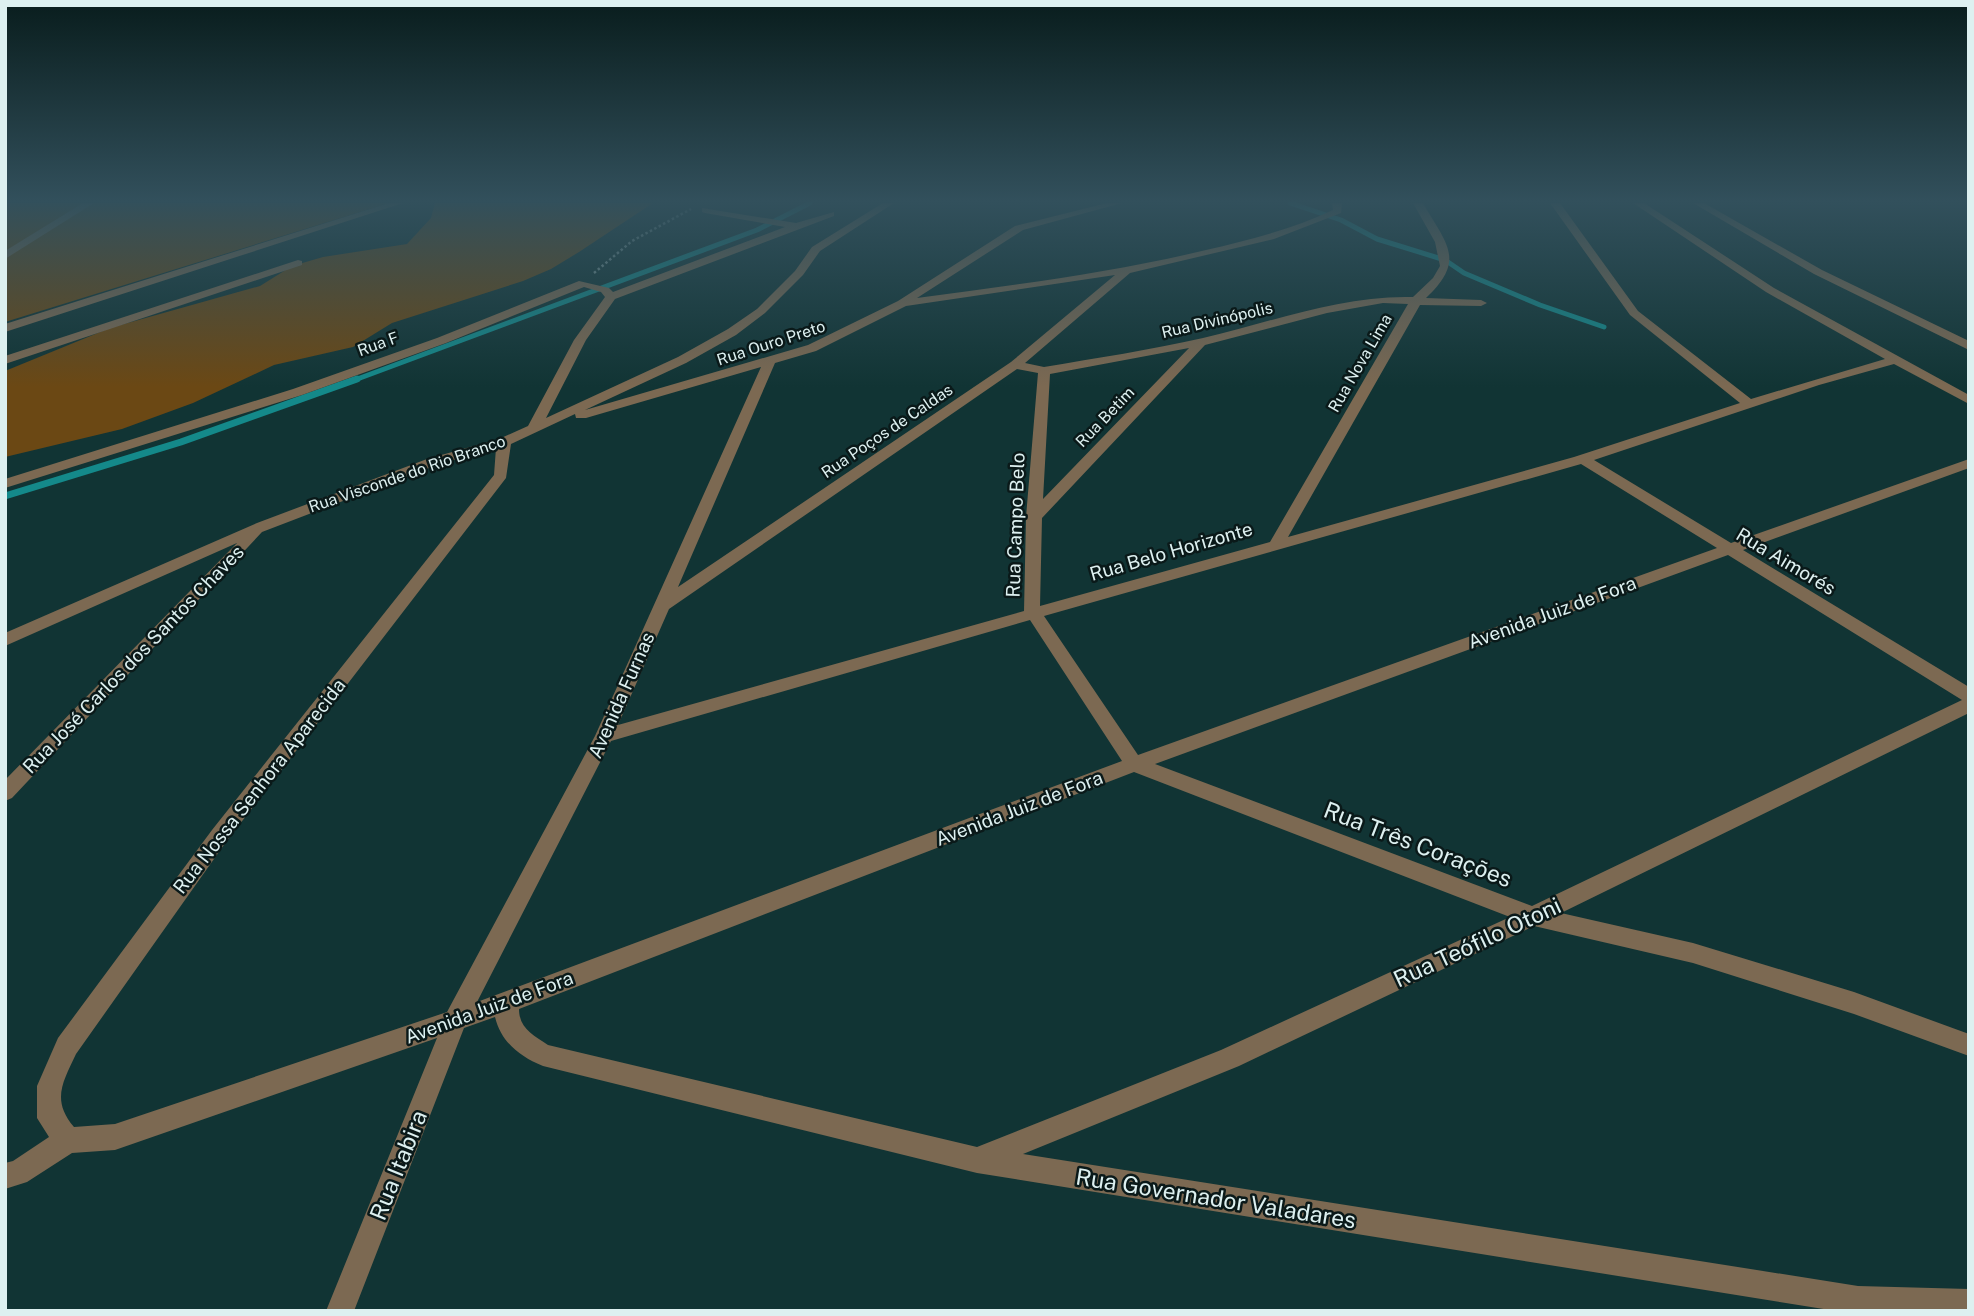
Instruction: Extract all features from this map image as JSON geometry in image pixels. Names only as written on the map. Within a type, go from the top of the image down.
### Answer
[{"type":"street","points":[[5,328],[205,264]]},
{"type":"street","points":[[5,360],[294,264]]},
{"type":"street","points":[[534,427],[580,340],[611,297],[696,264]]},
{"type":"street","name":"Rua Visconde do Rio Branco","points":[[5,640],[262,526],[432,462],[504,442],[682,360],[732,332],[780,295],[804,264]]},
{"type":"street","name":"Rua Ouro Preto","points":[[534,427],[769,363],[812,348],[902,303],[962,264]]},
{"type":"street","points":[[902,303],[1125,273],[1159,264]]},
{"type":"street","name":"Rua Nova Lima","points":[[1277,543],[1416,301],[1437,280],[1445,264]]},
{"type":"street","points":[[1599,264],[1634,313],[1748,403]]},
{"type":"street","points":[[1731,264],[1770,290],[1969,400]]},
{"type":"street","points":[[1805,264],[1967,344]]},
{"type":"street","name":"Rua Poços de Caldas","points":[[660,607],[1014,365],[1125,273]]},
{"type":"street","points":[[583,283],[605,290],[611,297]]},
{"type":"street","name":"Rua F","points":[[5,484],[278,398],[509,314],[583,283]]},
{"type":"street","name":"Rua Divinópolis","points":[[1044,371],[1201,342],[1358,303],[1481,303]]},
{"type":"street","name":"Rua Betim","points":[[1034,517],[1201,342]]},
{"type":"street","name":"Rua Belo Horizonte","points":[[604,736],[1032,611],[1583,459],[1748,403],[1894,360]]},
{"type":"street","name":"Avenida Furnas","points":[[456,1019],[604,736],[769,363]]},
{"type":"street","points":[[1014,365],[1044,371]]},
{"type":"street","name":"Rua Campo Belo","points":[[1044,371],[1034,517],[1032,611],[1134,764]]},
{"type":"street","name":"Rua Nossa Senhora Aparecida","points":[[68,1140],[50,1118],[49,1086],[66,1046],[219,836],[501,475],[504,442]]},
{"type":"street","name":"Rua Aimorés","points":[[1583,459],[1969,696]]},
{"type":"street","name":"Avenida Juiz de Fora","points":[[68,1140],[115,1137],[508,1002],[1134,764],[1969,463]]},
{"type":"street","name":"Rua José Carlos dos Santos Chaves","points":[[5,793],[262,526]]},
{"type":"street","name":"Rua Teófilo Otoni","points":[[976,1160],[1230,1058],[1533,916],[1969,705]]},
{"type":"street","name":"Rua Três Corações","points":[[1134,764],[1533,916],[1693,953],[1854,1003],[1969,1045]]},
{"type":"street","name":"Rua Governador Valadares","points":[[508,1002],[505,1014],[515,1038],[543,1055],[976,1160],[1855,1305],[1969,1303]]},
{"type":"street","name":"Rua Itabira","points":[[340,1311],[456,1019]]},
{"type":"street","points":[[5,1176],[18,1173],[68,1140]]},
{"type":"path","points":[[583,283],[605,264]]},
{"type":"shaded area","points":[[5,264],[191,264],[5,322]]},
{"type":"shaded area","points":[[559,264],[523,281],[392,323],[353,347],[274,365],[193,403],[122,429],[5,457],[5,371],[110,328],[260,286],[292,266]]},
{"type":"waterway","points":[[352,381],[665,264]]},
{"type":"waterway","points":[[1451,264],[1464,273],[1540,305],[1604,327]]},
{"type":"waterway","points":[[5,496],[181,442],[357,379]]}]
